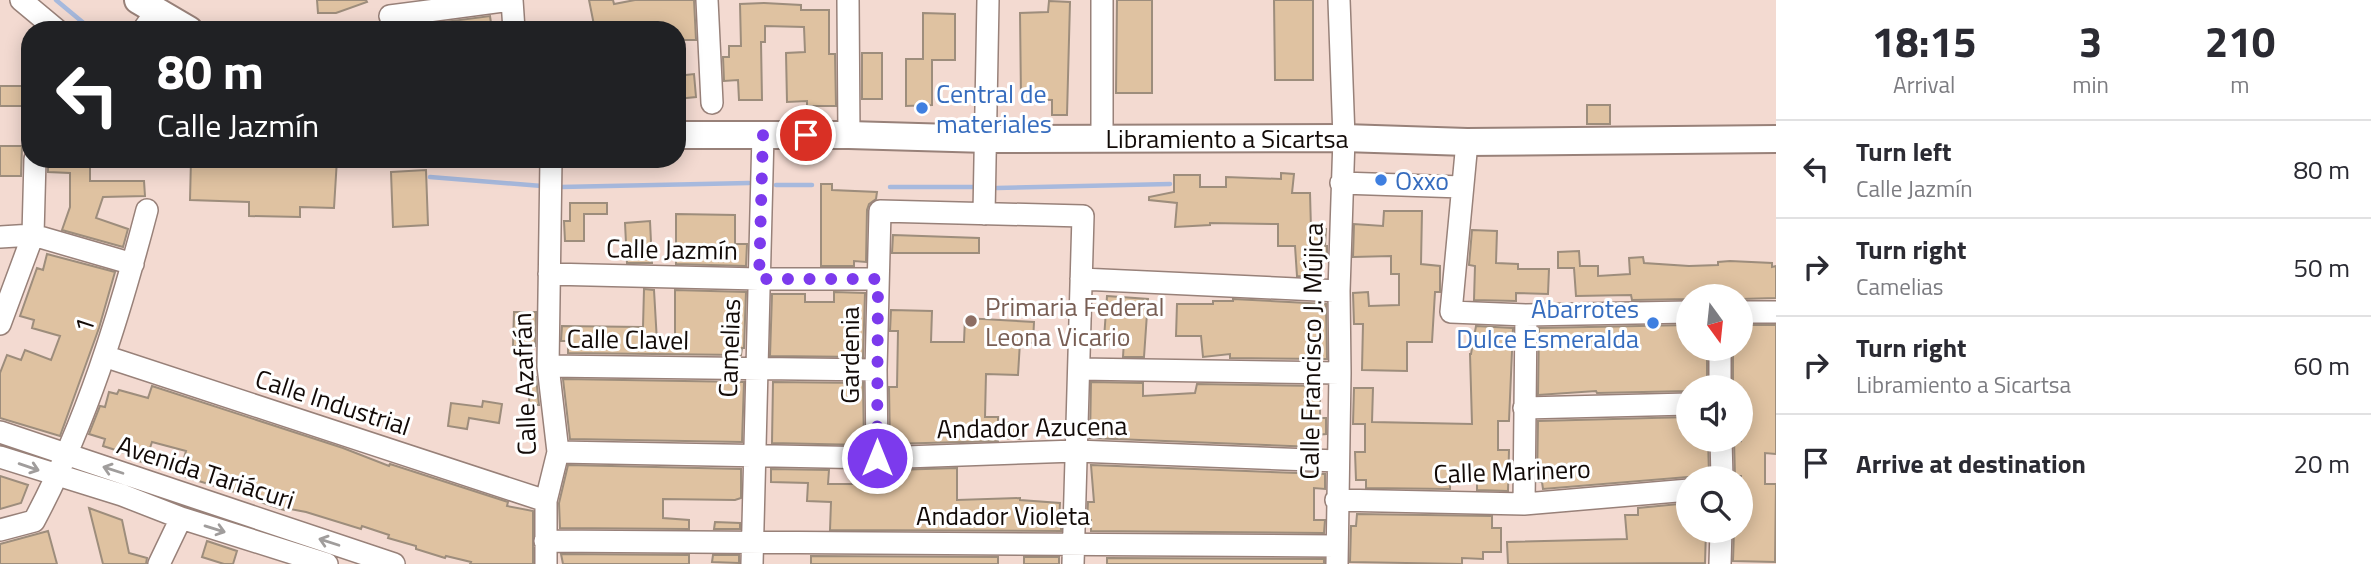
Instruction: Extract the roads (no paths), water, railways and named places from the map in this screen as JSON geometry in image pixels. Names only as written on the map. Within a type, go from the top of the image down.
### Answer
[{"type":"main road","points":[[146,14],[165,21]]},
{"type":"main road","name":"Libramiento a Sicartsa","points":[[686,135],[849,135],[986,139],[1344,138],[1466,142],[1776,139]]},
{"type":"street","points":[[20,0],[37,21]]},
{"type":"street","points":[[390,16],[512,0],[513,21]]},
{"type":"street","points":[[707,0],[712,103]]},
{"type":"street","points":[[848,0],[849,135]]},
{"type":"street","points":[[988,0],[984,214],[1083,216],[1073,553]]},
{"type":"street","points":[[1102,0],[1102,138]]},
{"type":"street","name":"Calle Francisco J. Mújica","points":[[1336,555],[1341,183],[1344,138],[1339,0]]},
{"type":"street","name":"Camelias","points":[[752,564],[763,135]]},
{"type":"street","points":[[1466,142],[1451,312],[1526,315],[1676,312]]},
{"type":"street","points":[[0,324],[33,235],[35,168]]},
{"type":"street","name":"Calle Azafrán","points":[[546,564],[546,501],[558,452],[548,366],[551,168]]},
{"type":"street","points":[[1341,183],[1462,187]]},
{"type":"street","name":"1","points":[[0,530],[34,521],[58,477],[104,356],[147,210]]},
{"type":"street","name":"Gardenia","points":[[877,458],[880,211],[984,214]]},
{"type":"street","points":[[0,237],[33,235],[133,264]]},
{"type":"street","name":"Calle Jazmín","points":[[549,274],[878,279]]},
{"type":"street","points":[[1081,279],[1339,291]]},
{"type":"street","points":[[1754,312],[1776,312]]},
{"type":"street","points":[[1524,503],[1526,315]]},
{"type":"street","name":"Calle Industrial","points":[[104,356],[546,501]]},
{"type":"street","name":"Calle Clavel","points":[[548,366],[876,370]]},
{"type":"street","points":[[1079,369],[1340,373]]},
{"type":"street","points":[[1524,408],[1676,404]]},
{"type":"street","name":"Avenida Tariácuri","points":[[0,432],[394,564]]},
{"type":"street","name":"Andador Azucena","points":[[558,452],[877,458],[1076,451],[1338,461]]},
{"type":"street","name":"Avenida Tariácuri","points":[[0,457],[122,495],[181,518],[315,562]]},
{"type":"street","name":"Calle Marinero","points":[[1336,500],[1524,503],[1676,491]]},
{"type":"street","points":[[159,564],[181,518]]},
{"type":"street","name":"Andador Violeta","points":[[545,541],[753,542],[1073,553],[1336,555]]},
{"type":"street","points":[[1720,564],[1721,543]]},
{"type":"waterway","points":[[56,0],[81,21]]},
{"type":"waterway","points":[[430,177],[542,186]]},
{"type":"waterway","points":[[561,187],[749,183]]},
{"type":"waterway","points":[[997,188],[1170,184]]},
{"type":"waterway","points":[[776,185],[812,185]]},
{"type":"waterway","points":[[890,187],[974,187]]},
{"type":"place","name":"Central de materiales","points":[[922,108]]},
{"type":"place","name":"Oxxo","points":[[1381,180]]},
{"type":"place","name":"Primaria Federal Leona Vicario","points":[[971,321]]},
{"type":"place","name":"Abarrotes Dulce Esmeralda","points":[[1653,323]]}]
